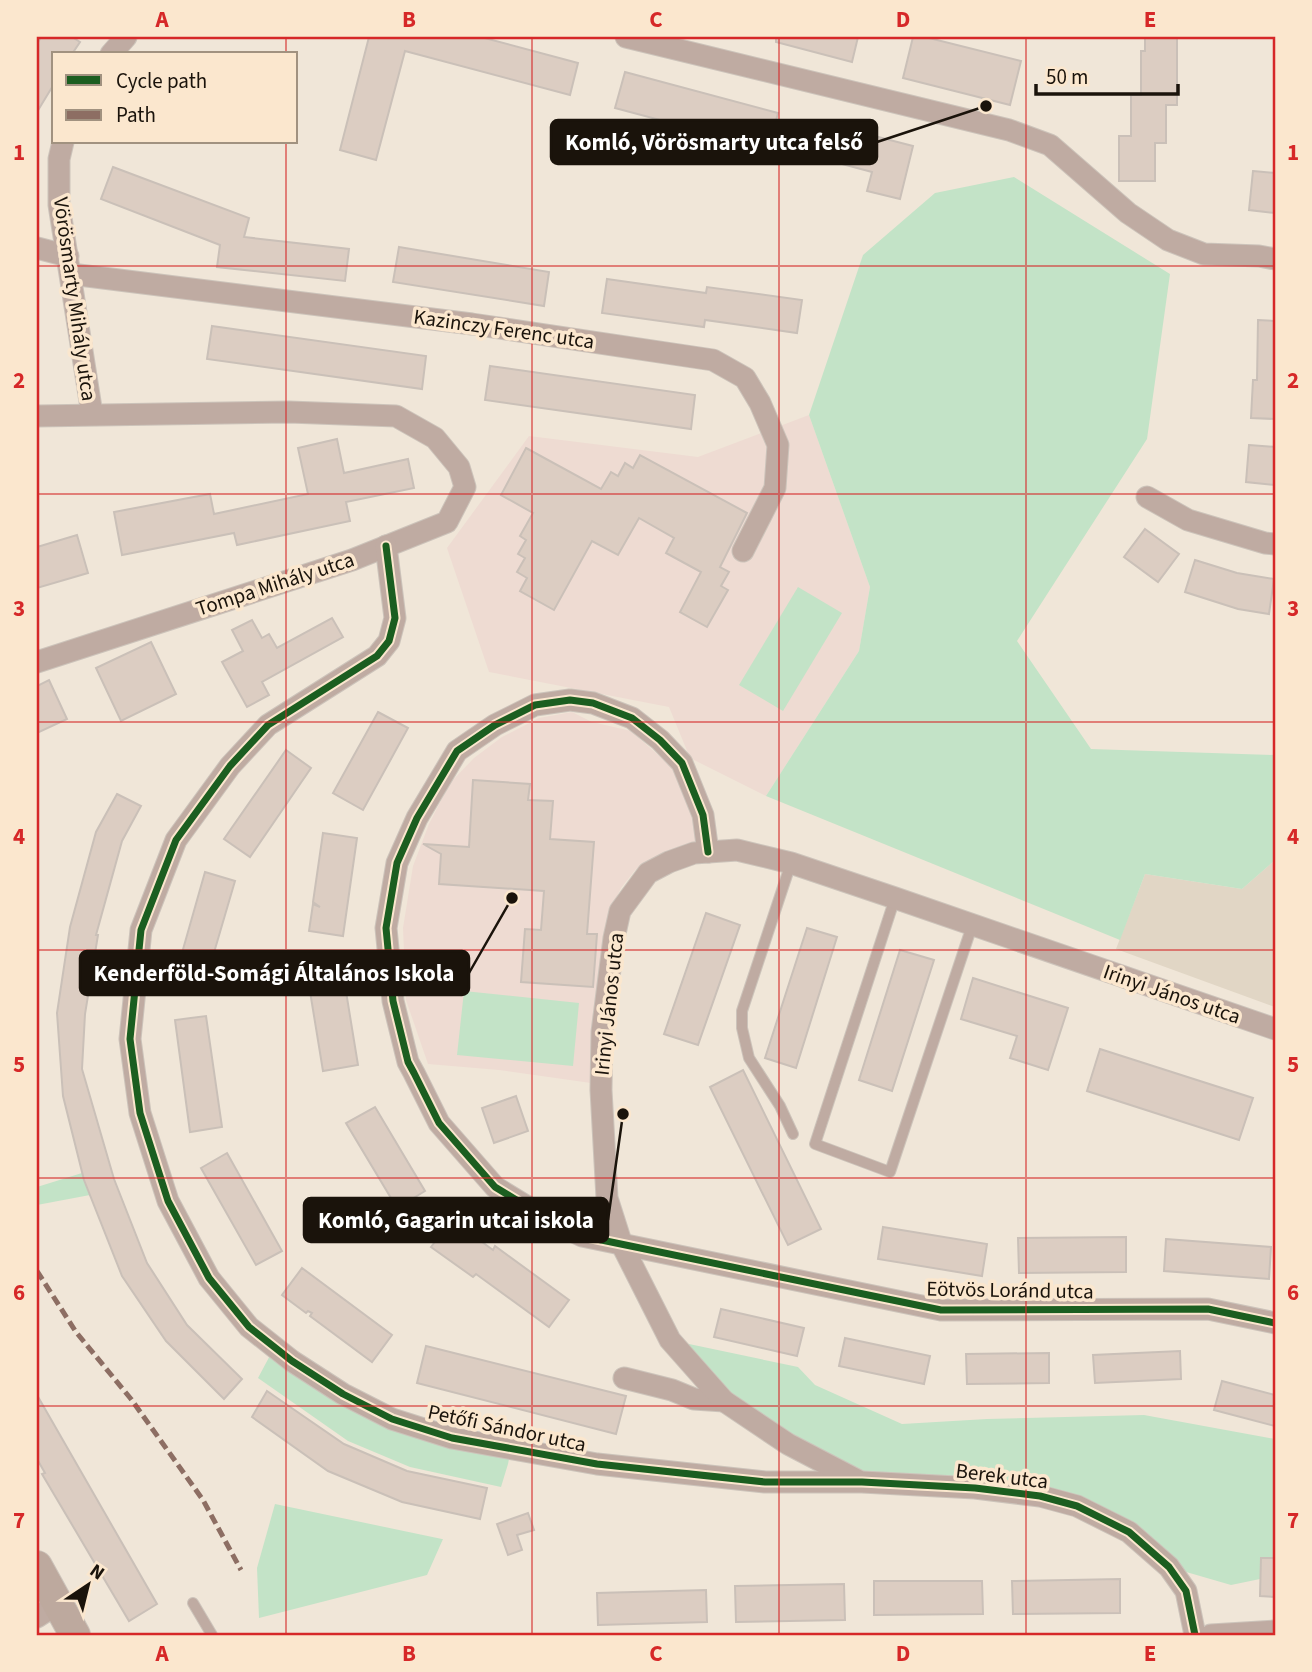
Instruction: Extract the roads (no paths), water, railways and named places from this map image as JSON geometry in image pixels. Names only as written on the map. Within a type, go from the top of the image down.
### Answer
[{"type":"main road","points":[[37,1566],[47,1610],[75,1635]]},
{"type":"street","points":[[113,52],[126,37]]},
{"type":"street","points":[[626,37],[1009,130],[1050,145],[1128,213],[1168,240],[1204,254],[1275,259]]},
{"type":"street","name":"Vörösmarty Mihály utca","points":[[63,144],[59,159],[59,205],[92,414]]},
{"type":"street","name":"Kazinczy Ferenc utca","points":[[37,248],[69,265],[713,360],[745,378],[760,403],[778,445],[775,488],[743,551]]},
{"type":"street","name":"Tompa Mihály utca","points":[[37,416],[289,412],[396,416],[435,438],[459,467],[465,487],[447,522],[352,560],[37,662]]},
{"type":"street","points":[[1147,497],[1188,520],[1275,544]]},
{"type":"street","name":"Petőfi Sándor utca","points":[[386,546],[395,618],[389,642],[377,656],[268,725],[230,766],[176,840],[141,930],[130,1039],[141,1114],[168,1201],[209,1278],[249,1327],[292,1361],[343,1394],[392,1419],[452,1438],[597,1464],[765,1482],[862,1482]]},
{"type":"street","name":"Eötvös Loránd utca","points":[[708,852],[703,815],[682,763],[660,740],[632,718],[593,703],[570,700],[535,705],[495,724],[457,751],[417,818],[397,863],[386,928],[393,1002],[408,1062],[439,1123],[495,1187],[549,1220],[582,1236],[941,1310],[1208,1310],[1275,1323]]},
{"type":"street","name":"Irinyi János utca","points":[[862,1482],[788,1444],[723,1401],[670,1340],[622,1245],[607,1198],[601,1032],[620,911],[648,873],[681,857],[708,852],[737,850],[791,863],[1275,1029]]},
{"type":"street","points":[[624,1378],[672,1390],[694,1399],[723,1401]]},
{"type":"street","name":"Berek utca","points":[[862,1482],[988,1490],[1040,1496],[1077,1506],[1129,1532],[1169,1566],[1186,1591],[1195,1635]]},
{"type":"street","points":[[1211,1635],[1275,1631]]},
{"type":"lane","points":[[791,863],[742,1011],[742,1028],[749,1059],[780,1106],[793,1135]]},
{"type":"lane","points":[[895,898],[815,1144],[891,1172],[972,926]]},
{"type":"lane","points":[[193,1603],[212,1635]]},
{"type":"place","name":"Komló, Vörösmarty utca felső","points":[[986,106]]},
{"type":"place","name":"Kenderföld-Somági Általános Iskola","points":[[512,898]]},
{"type":"place","name":"Komló, Gagarin utcai iskola","points":[[623,1114]]}]
